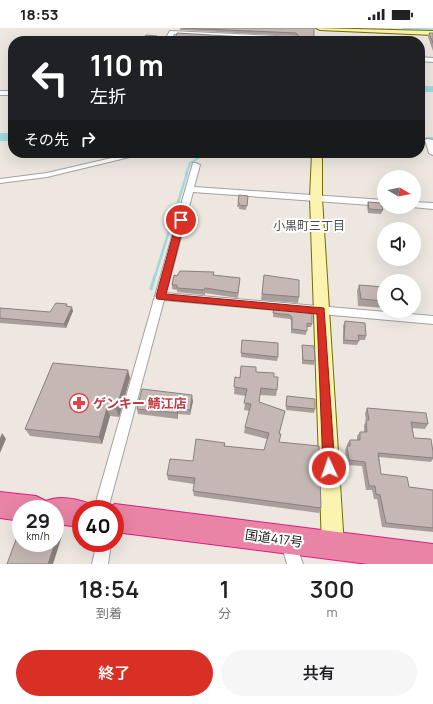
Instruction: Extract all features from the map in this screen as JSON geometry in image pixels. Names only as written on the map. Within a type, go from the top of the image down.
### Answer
[{"type":"highway","points":[[0,505],[12,506]]},
{"type":"highway","name":"国道417号","points":[[124,520],[291,552],[333,546],[433,558]]},
{"type":"street","points":[[202,34],[204,28]]},
{"type":"street","points":[[317,30],[433,33]]},
{"type":"street","points":[[170,36],[172,32],[217,36]]},
{"type":"street","points":[[429,140],[433,153]]},
{"type":"street","points":[[0,181],[47,175],[120,158]]},
{"type":"street","points":[[317,158],[316,198],[333,546]]},
{"type":"street","points":[[104,500],[161,296],[196,164]]},
{"type":"street","points":[[189,189],[377,202]]},
{"type":"street","points":[[421,205],[433,206]]},
{"type":"street","points":[[161,296],[433,320]]},
{"type":"street","points":[[100,564],[102,552]]},
{"type":"building","points":[[182,28],[314,28],[314,36],[298,36],[296,33]]},
{"type":"building","points":[[177,33],[227,36],[176,36]]},
{"type":"building","points":[[429,33],[433,33],[433,43]]},
{"type":"building","points":[[239,195],[248,196],[247,206],[239,205]]},
{"type":"building","points":[[368,202],[377,203],[377,210],[369,209]]},
{"type":"building","points":[[180,271],[214,272],[213,275],[240,278],[238,293],[205,288],[204,290],[177,288],[177,285],[172,285],[174,275],[177,276]]},
{"type":"building","points":[[264,275],[299,280],[299,297],[262,294]]},
{"type":"building","points":[[359,285],[377,286],[377,300],[361,299]]},
{"type":"building","points":[[56,303],[67,304],[66,306],[72,307],[64,324],[0,318],[0,308],[50,312]]},
{"type":"building","points":[[274,307],[298,309],[304,310],[304,312],[312,313],[312,324],[307,323],[307,331],[292,329],[292,317],[290,315],[273,313]]},
{"type":"building","points":[[345,321],[365,323],[366,336],[358,335],[359,341],[344,340]]},
{"type":"building","points":[[242,340],[278,343],[278,357],[241,353]]},
{"type":"building","points":[[302,345],[314,346],[315,361],[303,360]]},
{"type":"building","points":[[53,363],[128,370],[116,409],[107,408],[99,437],[25,429]]},
{"type":"building","points":[[241,366],[256,367],[256,372],[274,373],[274,377],[278,377],[277,390],[261,388],[259,402],[285,411],[279,434],[281,434],[279,442],[319,446],[321,508],[193,491],[195,478],[167,475],[170,459],[193,461],[196,439],[225,443],[224,446],[264,450],[269,433],[245,427],[251,404],[244,403],[247,389],[234,387],[235,377],[240,378]]},
{"type":"building","points":[[142,389],[192,395],[190,410],[178,408],[177,413],[137,409]]},
{"type":"building","points":[[287,396],[315,399],[315,409],[286,406]]},
{"type":"building","points":[[367,408],[426,413],[428,424],[411,422],[414,438],[431,439],[433,458],[378,453],[381,474],[407,477],[409,487],[433,490],[433,528],[386,523],[380,495],[376,494],[375,486],[369,486],[365,462],[349,460],[347,446],[350,446],[350,440],[360,440],[360,432],[367,432],[366,420],[369,420]]},
{"type":"building","points":[[12,550],[12,552],[52,552],[48,564],[7,564]]},
{"type":"waterway","points":[[403,28],[433,29]]},
{"type":"waterway","points":[[425,89],[433,89]]},
{"type":"waterway","points":[[0,137],[8,137]]},
{"type":"waterway","points":[[425,138],[433,138]]},
{"type":"waterway","points":[[186,174],[190,163],[198,158]]},
{"type":"waterway","points":[[155,276],[187,173]]},
{"type":"waterway","points":[[151,289],[155,275]]},
{"type":"place","name":"ゲンキー 鯖江店","points":[[79,403]]},
{"type":"district","name":"小黒町三丁目","points":[[309,226]]},
{"type":"route","points":[[181,220],[161,296],[321,310],[329,468]]}]
